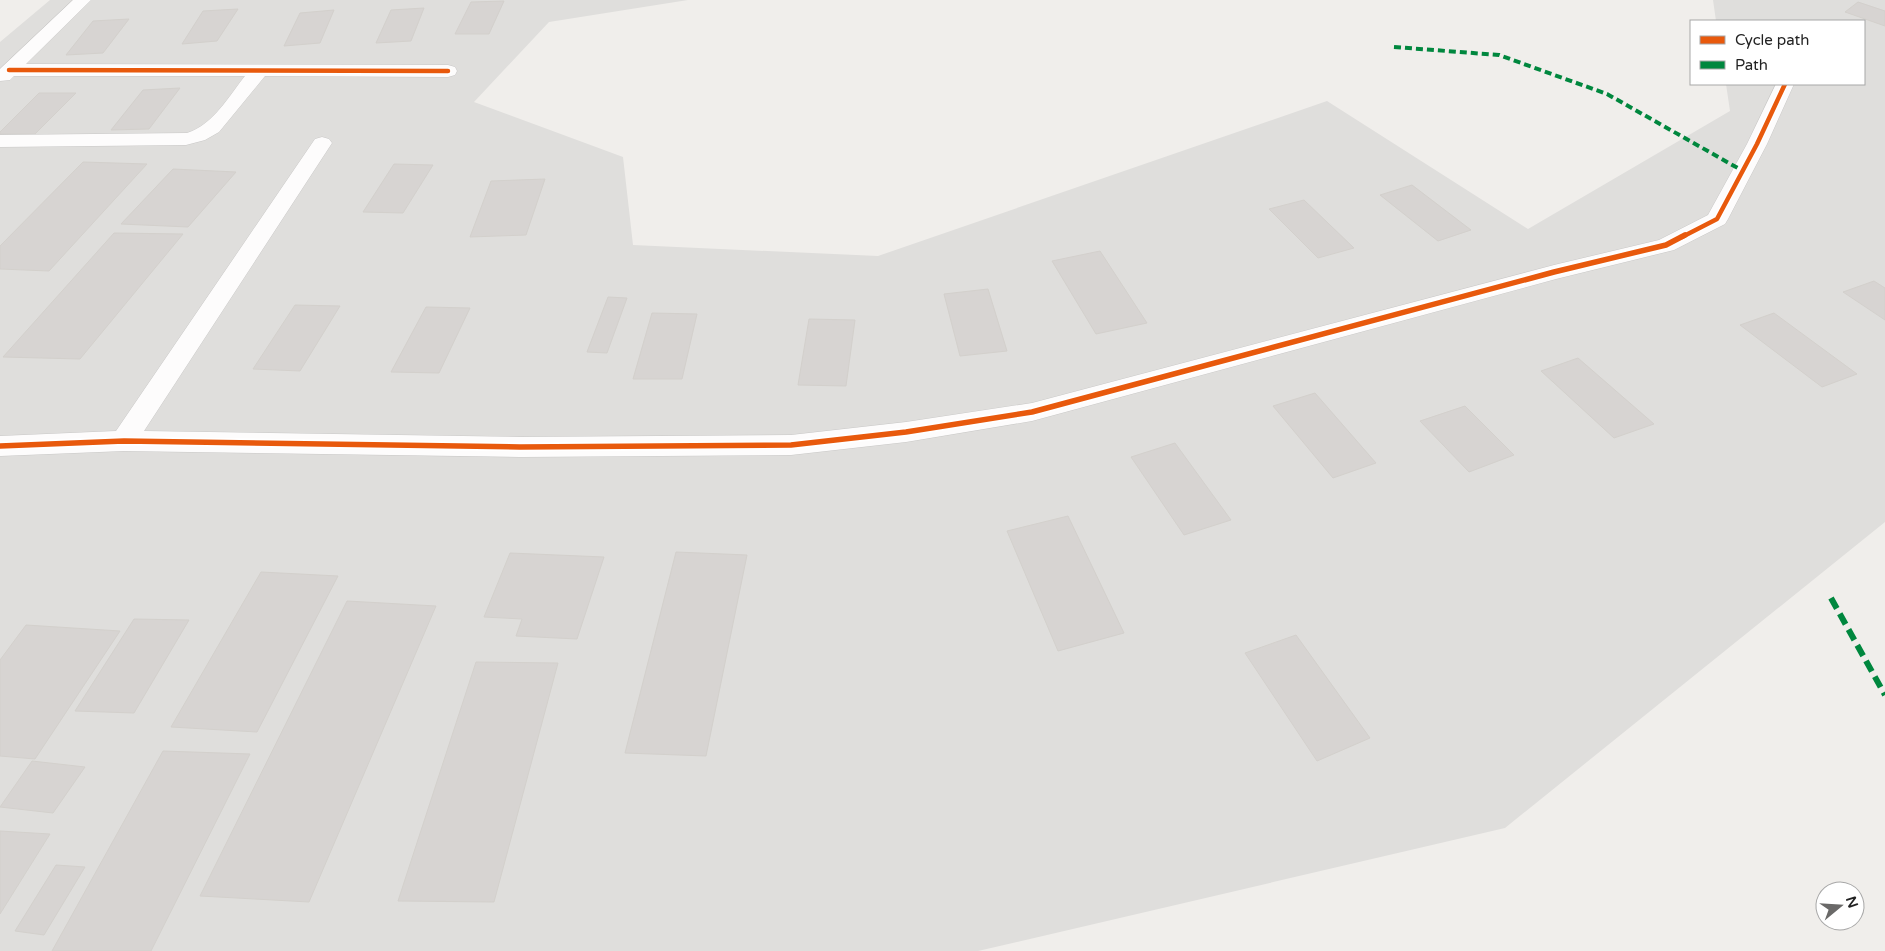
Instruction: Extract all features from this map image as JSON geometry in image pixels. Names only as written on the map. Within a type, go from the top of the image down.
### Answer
[{"type":"street","points":[[5,74],[83,0]]},
{"type":"street","points":[[5,74],[260,70],[448,71]]},
{"type":"street","points":[[0,141],[186,139],[199,136],[208,132],[215,125],[260,70]]},
{"type":"street","points":[[0,446],[124,441],[520,447],[791,445],[906,432],[1032,412],[1554,272],[1666,245],[1717,219],[1757,144],[1785,85]]},
{"type":"street","points":[[124,441],[322,143]]},
{"type":"shaded area","points":[[50,0],[688,0],[549,22],[474,102],[623,157],[633,245],[878,256],[1327,101],[1528,229],[1730,111],[1726,85],[1865,85],[1865,20],[1716,20],[1713,0],[1885,0],[1885,522],[1505,828],[978,951],[0,951],[0,42]]},
{"type":"building","points":[[504,1],[489,34],[455,34],[471,2]]},
{"type":"building","points":[[1858,2],[1885,11],[1885,26],[1845,12]]},
{"type":"building","points":[[424,8],[411,41],[376,43],[391,10]]},
{"type":"building","points":[[238,9],[217,41],[182,44],[203,11]]},
{"type":"building","points":[[334,10],[320,43],[284,46],[300,13]]},
{"type":"building","points":[[129,19],[103,53],[66,55],[93,21]]},
{"type":"building","points":[[180,88],[149,129],[111,130],[143,90]]},
{"type":"building","points":[[39,93],[76,93],[35,134],[0,134],[0,132]]},
{"type":"building","points":[[83,162],[147,164],[49,271],[0,269],[0,246]]},
{"type":"building","points":[[394,164],[433,165],[403,213],[363,212]]},
{"type":"building","points":[[173,169],[236,172],[188,227],[121,224]]},
{"type":"building","points":[[545,179],[526,235],[470,237],[491,181]]},
{"type":"building","points":[[1412,185],[1471,230],[1438,241],[1380,195]]},
{"type":"building","points":[[1304,200],[1354,248],[1318,258],[1269,209]]},
{"type":"building","points":[[114,233],[183,234],[80,359],[3,357]]},
{"type":"building","points":[[1100,251],[1147,323],[1096,334],[1052,261]]},
{"type":"building","points":[[1874,281],[1885,288],[1885,320],[1843,292]]},
{"type":"building","points":[[988,289],[1007,351],[960,356],[944,294]]},
{"type":"building","points":[[608,297],[627,298],[607,353],[587,352]]},
{"type":"building","points":[[295,305],[340,306],[300,371],[253,369]]},
{"type":"building","points":[[426,307],[470,308],[439,373],[391,372]]},
{"type":"building","points":[[652,313],[697,314],[682,379],[633,379]]},
{"type":"building","points":[[1774,313],[1857,374],[1822,387],[1740,325]]},
{"type":"building","points":[[809,319],[855,320],[846,386],[798,385]]},
{"type":"building","points":[[1578,358],[1654,424],[1614,438],[1541,371]]},
{"type":"building","points":[[1315,393],[1376,463],[1333,478],[1273,406]]},
{"type":"building","points":[[1465,406],[1514,455],[1469,472],[1420,421]]},
{"type":"building","points":[[1175,443],[1231,520],[1184,535],[1131,457]]},
{"type":"building","points":[[1068,516],[1124,633],[1058,651],[1007,531]]},
{"type":"building","points":[[676,552],[747,555],[706,756],[625,753]]},
{"type":"building","points":[[510,553],[604,557],[577,639],[516,636],[522,619],[484,617]]},
{"type":"building","points":[[261,572],[338,576],[257,732],[171,727]]},
{"type":"building","points":[[347,601],[436,606],[309,902],[200,896]]},
{"type":"building","points":[[134,619],[189,620],[134,713],[75,711]]},
{"type":"building","points":[[26,625],[120,631],[35,759],[0,756],[0,660]]},
{"type":"building","points":[[1296,635],[1370,738],[1317,761],[1245,653]]},
{"type":"building","points":[[476,662],[558,663],[494,902],[398,901]]},
{"type":"building","points":[[163,751],[250,754],[151,951],[52,951]]},
{"type":"building","points":[[32,761],[85,767],[53,813],[0,807]]},
{"type":"building","points":[[0,831],[50,834],[0,914]]},
{"type":"building","points":[[56,865],[85,867],[44,935],[15,931]]},
{"type":"marked path","points":[[1394,47],[1499,55],[1607,94],[1743,171]]},
{"type":"marked path","points":[[1831,598],[1885,695]]},
{"type":"cycle path","points":[[9,70],[448,71]]},
{"type":"cycle path","points":[[0,446],[124,441],[520,447],[791,445],[906,432],[1032,412],[1554,272],[1666,245],[1717,219],[1757,144],[1785,85]]}]
